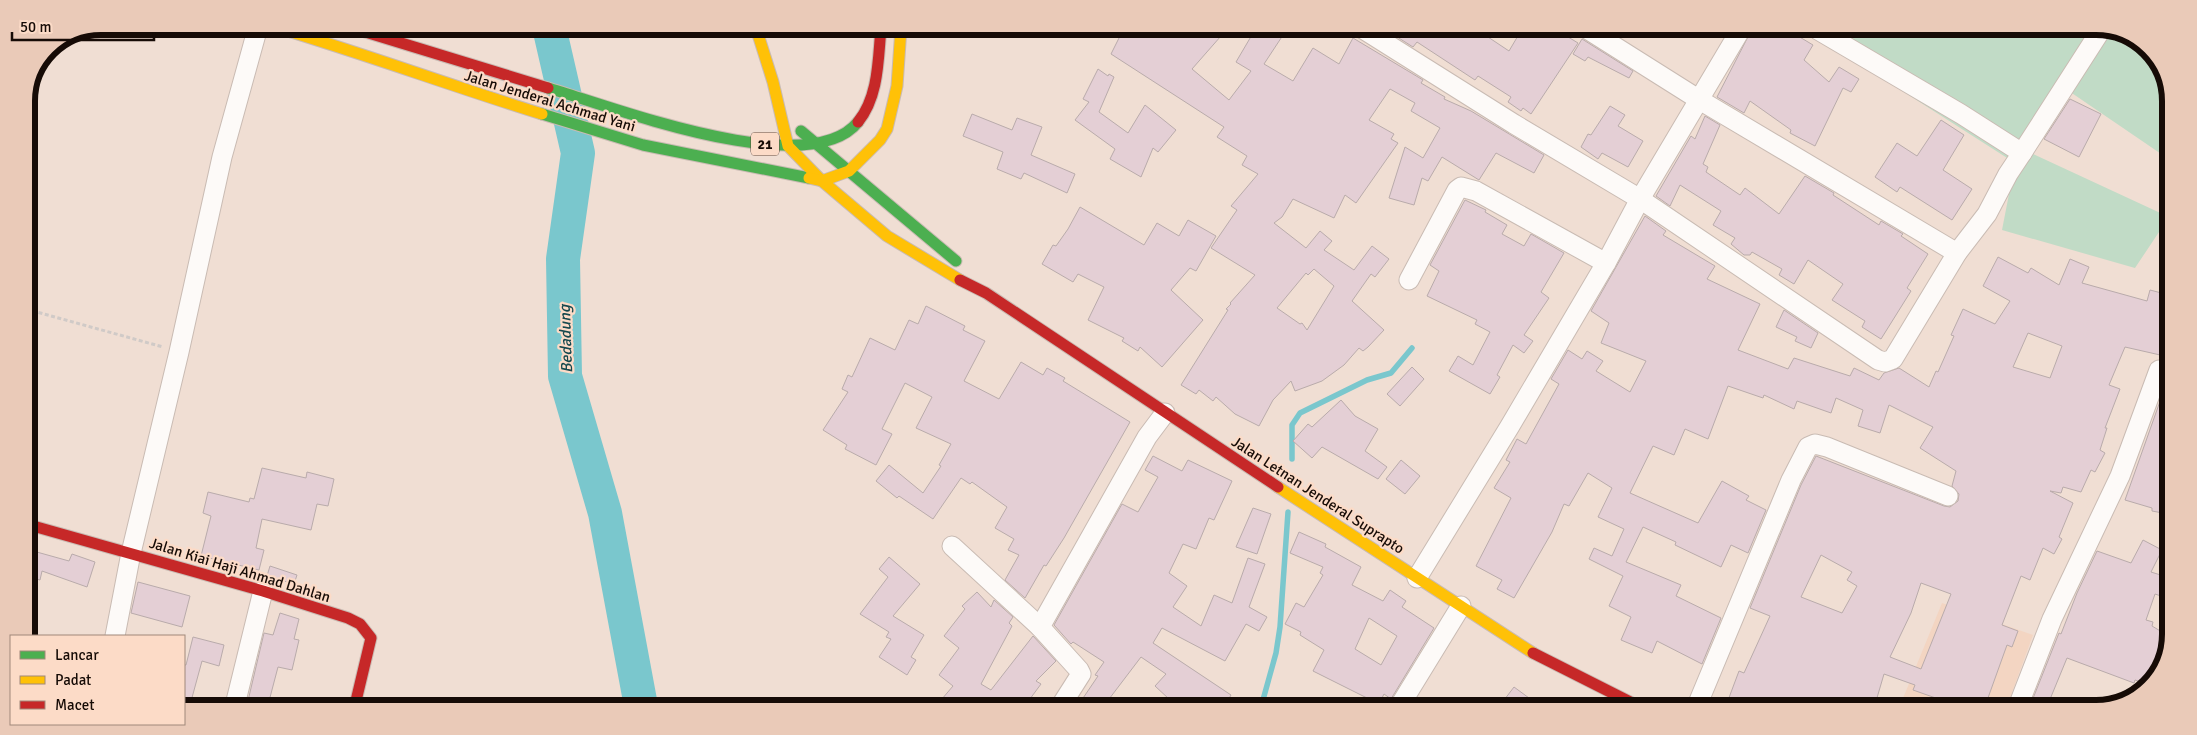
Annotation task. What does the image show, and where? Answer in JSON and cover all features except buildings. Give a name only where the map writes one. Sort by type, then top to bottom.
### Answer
[{"type":"main road","name":"Jalan Jenderal Achmad Yani","points":[[302,35],[442,83],[643,145],[822,181]]},
{"type":"main road","name":"Jalan Jenderal Achmad Yani","points":[[374,35],[652,120],[740,140],[788,146],[816,144],[835,139],[853,128],[869,109],[875,81],[880,35]]},
{"type":"main road","points":[[758,35],[781,113],[788,146]]},
{"type":"main road","points":[[822,181],[848,171],[880,140],[887,129],[897,86],[901,35]]},
{"type":"main road","name":"Jalan Letnan Jenderal Suprapto","points":[[781,113],[897,214],[965,269],[986,293]]},
{"type":"main road","name":"Jalan Letnan Jenderal Suprapto","points":[[788,146],[822,181],[887,236],[964,284],[986,293],[1165,413],[1536,655],[1626,700]]},
{"type":"main road","name":"Jalan Kiai Haji Ahmad Dahlan","points":[[35,526],[131,552],[263,591],[348,618],[360,624],[371,638],[356,700]]},
{"type":"street","points":[[115,635],[131,552],[179,352],[222,157],[256,35]]},
{"type":"street","points":[[1376,35],[1514,124],[1640,199],[1878,360],[1885,362],[1893,359],[1957,253],[1987,214],[2008,174],[2098,35]]},
{"type":"street","points":[[1597,35],[1698,99],[1957,253]]},
{"type":"street","points":[[1417,578],[1510,426],[1606,263],[1640,199],[1698,99],[1737,35]]},
{"type":"street","points":[[1827,35],[1961,114],[2022,153]]},
{"type":"street","points":[[1409,280],[1457,190],[1461,187],[1476,191],[1606,263]]},
{"type":"street","points":[[2020,700],[2052,618],[2120,476],[2159,370]]},
{"type":"street","points":[[1040,627],[1147,437],[1165,413]]},
{"type":"street","points":[[1699,700],[1791,480],[1808,447],[1815,444],[1827,447],[1948,496]]},
{"type":"street","points":[[952,546],[1040,627],[1079,670],[1081,674],[1064,700]]},
{"type":"street","points":[[236,700],[263,591]]},
{"type":"street","points":[[1403,700],[1461,606]]},
{"type":"path","points":[[35,312],[179,352]]},
{"type":"shaded area","points":[[1942,603],[2033,635],[2009,700],[1902,700]]},
{"type":"green space","points":[[1815,35],[2096,35],[2113,37],[2121,40],[2148,61],[2155,72],[2161,89],[2162,155],[2060,85],[2029,152],[2162,214],[2162,228],[2135,268],[2002,230],[2015,163]]},
{"type":"waterway","name":"Bedadung","points":[[551,35],[578,153],[563,259],[565,376],[605,513],[640,700]]},
{"type":"waterway","points":[[1292,459],[1292,425],[1300,413],[1367,380],[1391,373],[1412,348]]},
{"type":"waterway","points":[[1263,700],[1276,653],[1280,627],[1288,512]]},
{"type":"traffic: fast","points":[[548,88],[662,123],[709,135],[756,143],[798,145],[833,139],[858,122]]},
{"type":"traffic: fast","points":[[542,114],[643,145],[809,178]]},
{"type":"traffic: fast","points":[[801,131],[956,261]]},
{"type":"traffic: slow","points":[[301,35],[542,114]]},
{"type":"traffic: slow","points":[[758,35],[773,82],[788,146],[822,181],[887,236],[960,280]]},
{"type":"traffic: slow","points":[[809,178],[822,181],[849,171],[880,140],[887,129],[897,86],[901,35]]},
{"type":"traffic: slow","points":[[1278,487],[1533,653]]},
{"type":"traffic: jam","points":[[375,35],[548,88]]},
{"type":"traffic: jam","points":[[858,122],[865,112],[874,89],[880,35]]},
{"type":"traffic: jam","points":[[960,280],[986,293],[1278,487]]},
{"type":"traffic: jam","points":[[35,527],[263,591],[348,618],[360,624],[371,638],[356,700]]},
{"type":"traffic: jam","points":[[1533,653],[1626,700]]}]
